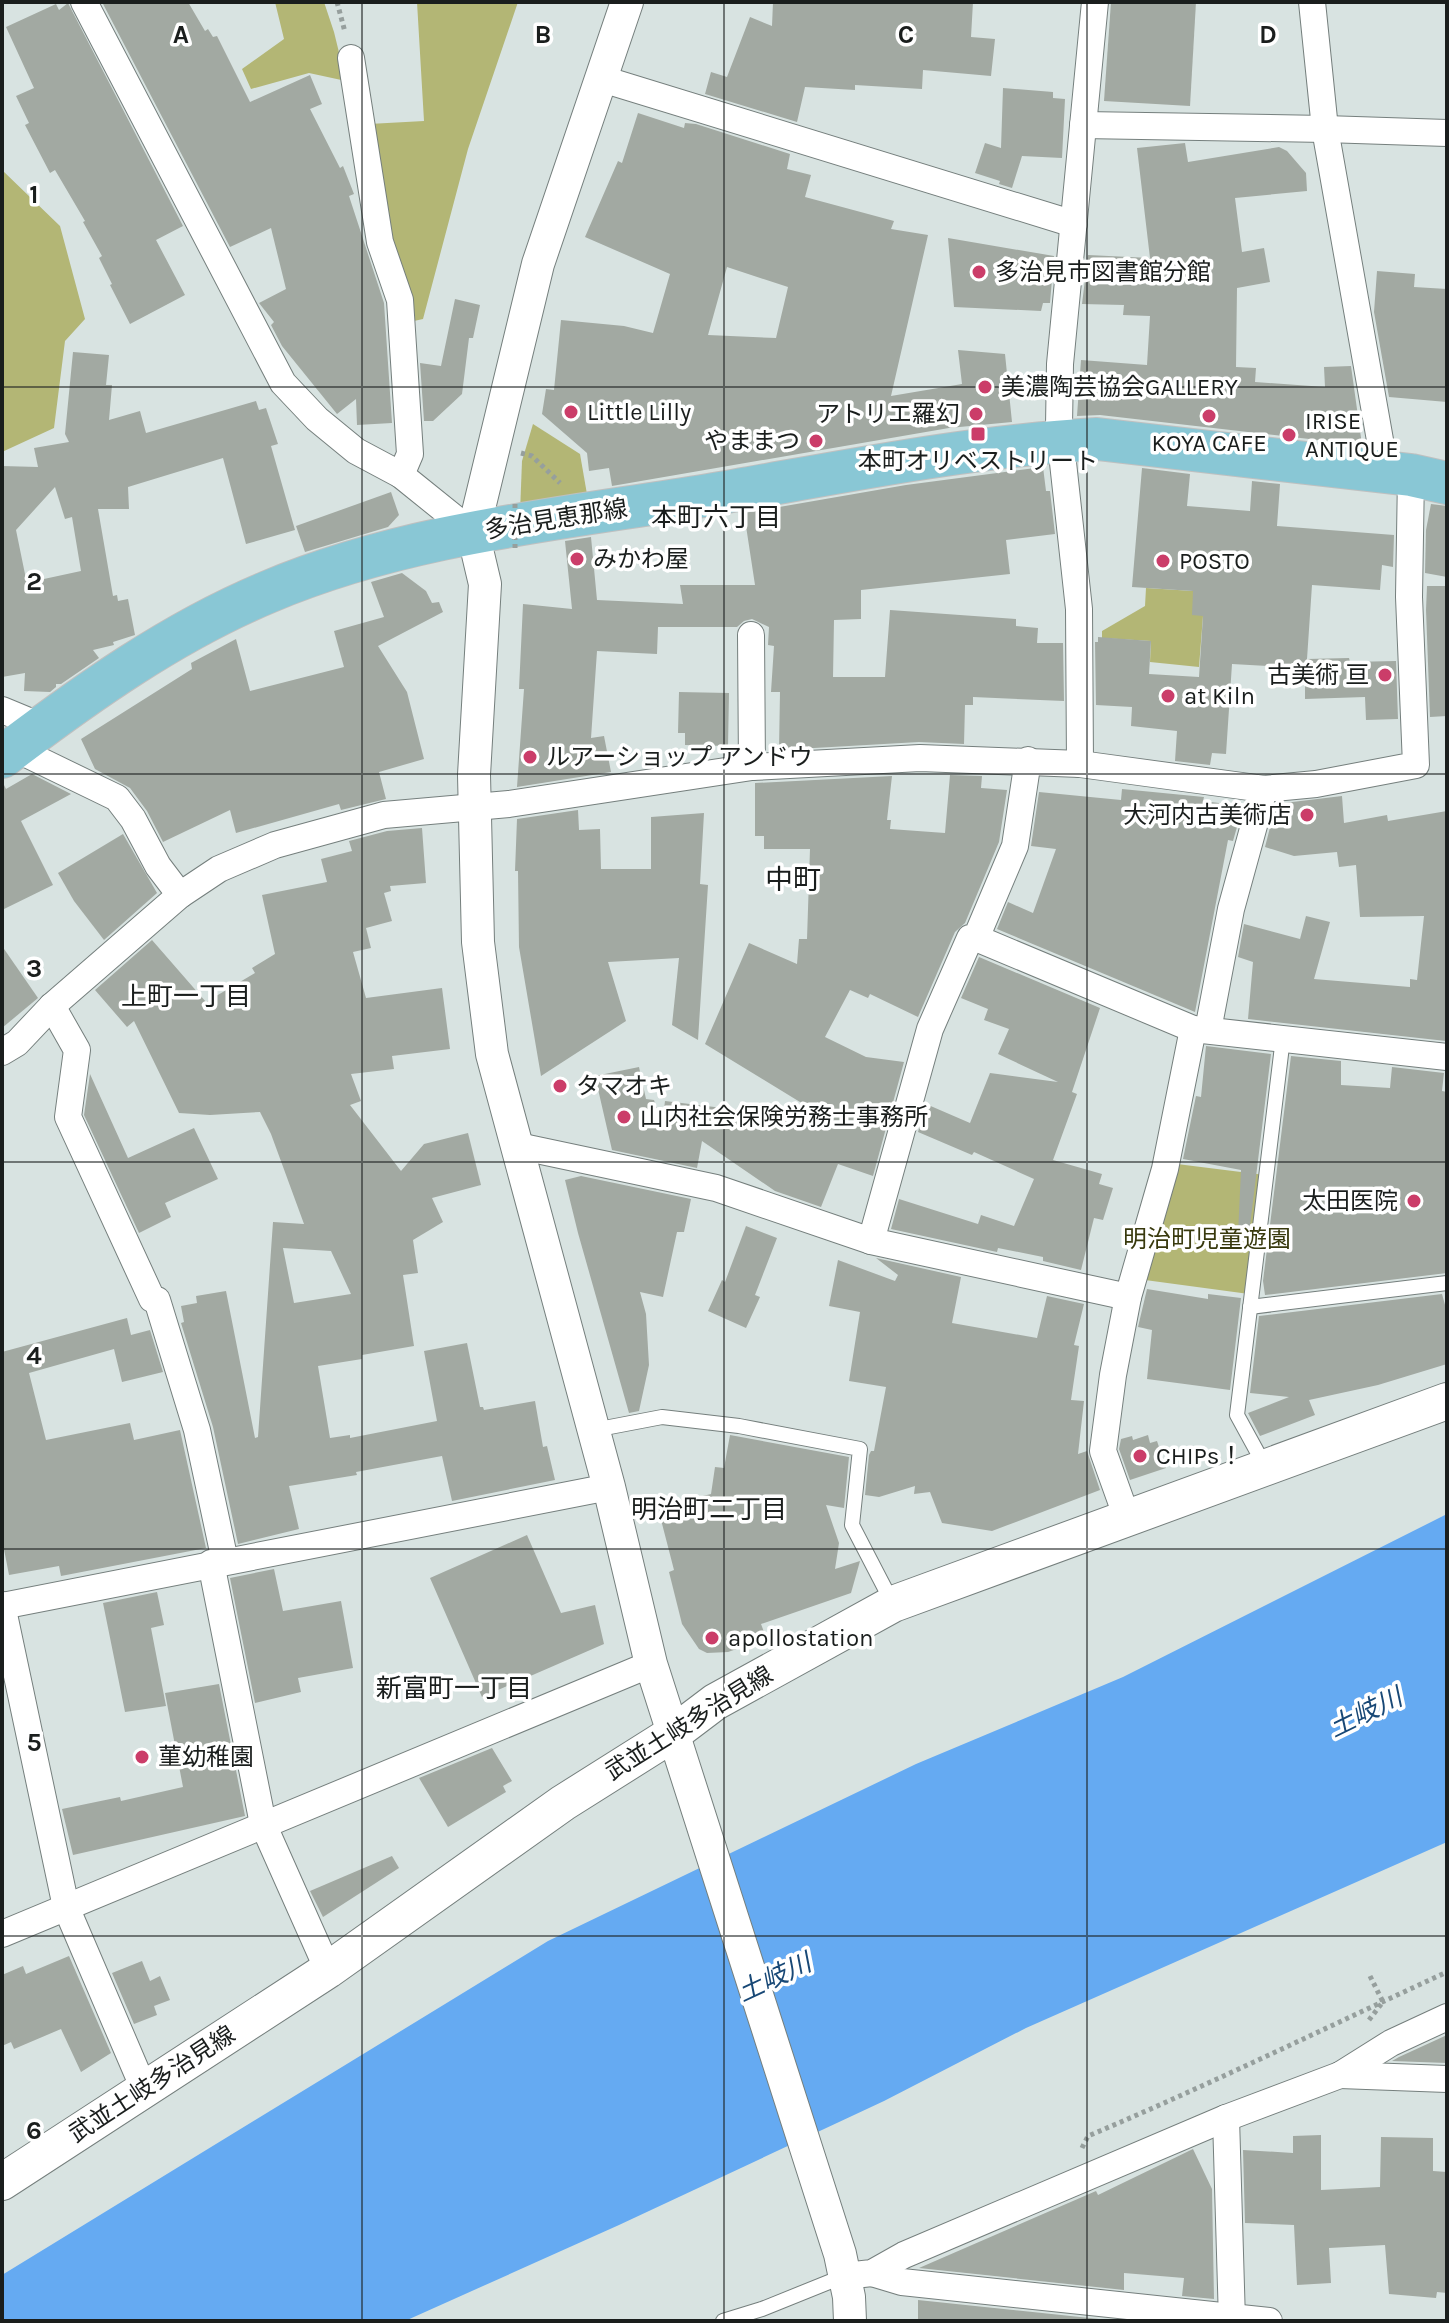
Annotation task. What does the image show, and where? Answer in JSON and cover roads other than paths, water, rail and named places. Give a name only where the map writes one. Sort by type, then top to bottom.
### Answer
[{"type":"main road","name":"多治見恵那線","points":[[15,735],[189,631],[268,592],[365,558],[473,533],[884,464],[1059,441],[1097,439],[1415,477]]},
{"type":"main road","name":"武並土岐多治見線","points":[[2,2182],[328,1970],[563,1803],[677,1746],[715,1702],[893,1604],[1447,1401]]},
{"type":"street","points":[[84,2],[283,383],[317,419],[356,451],[401,475],[473,533]]},
{"type":"street","points":[[627,2],[538,264],[473,533],[485,584],[474,775],[478,942],[492,1054],[609,1487],[651,1664],[852,2268],[850,2321]]},
{"type":"street","points":[[1080,764],[1079,609],[1059,441],[1060,364],[1095,2]]},
{"type":"street","points":[[2,1052],[17,1043],[52,1006],[180,895],[219,869],[275,845],[384,815],[476,809],[752,767],[920,758],[1080,764],[1264,789],[1316,784],[1416,765],[1409,597],[1415,477],[1325,129],[1312,2]]},
{"type":"street","points":[[351,58],[380,242],[400,300],[410,454],[401,475]]},
{"type":"street","points":[[599,78],[1074,224]]},
{"type":"street","points":[[1083,125],[1447,133]]},
{"type":"street","points":[[751,635],[752,767]]},
{"type":"street","points":[[15,735],[117,798],[133,819],[158,866],[180,895]]},
{"type":"street","points":[[976,938],[1015,846],[1028,760]]},
{"type":"street","points":[[1127,1518],[1103,1451],[1113,1375],[1128,1297],[1165,1169],[1264,789]]},
{"type":"street","points":[[871,1241],[930,1029],[970,938],[1200,1030],[1447,1057]]},
{"type":"street","points":[[52,1006],[77,1050],[68,1117],[152,1299],[157,1300],[197,1430],[263,1824],[328,1970]]},
{"type":"street","points":[[518,1146],[716,1188],[871,1241],[1128,1297]]},
{"type":"street","points":[[144,2089],[66,1907],[2,1605],[609,1487]]},
{"type":"street","points":[[2,1934],[651,1664]]},
{"type":"street","points":[[852,2268],[904,2255],[1226,2118],[1340,2075],[1391,2043],[1447,2017]]},
{"type":"street","points":[[1340,2075],[1447,2079]]},
{"type":"street","points":[[1226,2118],[1232,2319]]},
{"type":"street","points":[[852,2268],[902,2282],[1269,2321]]},
{"type":"lane","points":[[1266,1468],[1237,1415],[1283,1038]]},
{"type":"lane","points":[[1250,1307],[1447,1283]]},
{"type":"lane","points":[[594,1430],[662,1417],[739,1426],[860,1449],[852,1525],[893,1604]]},
{"type":"lane","points":[[723,2321],[762,2309],[852,2268]]},
{"type":"water","name":"土岐川","points":[[1447,1514],[1447,1842],[1026,2028],[884,2101],[405,2321],[2,2321],[2,2275],[548,1941],[916,1764],[1123,1677]]},
{"type":"place","name":"多治見市図書館分館","points":[[979,272]]},
{"type":"place","name":"美濃陶芸協会GALLERY","points":[[985,387]]},
{"type":"place","name":"Little Lilly","points":[[571,412]]},
{"type":"place","name":"アトリエ羅幻","points":[[976,414]]},
{"type":"place","name":"KOYA CAFE","points":[[1209,416]]},
{"type":"place","name":"本町オリベストリート","points":[[978,434]]},
{"type":"place","name":"IRISE ANTIQUE","points":[[1289,435]]},
{"type":"place","name":"やままつ","points":[[816,441]]},
{"type":"place","name":"みかわ屋","points":[[577,559]]},
{"type":"place","name":"POSTO","points":[[1163,561]]},
{"type":"place","name":"古美術 亘","points":[[1385,675]]},
{"type":"place","name":"at Kiln","points":[[1168,696]]},
{"type":"place","name":"ルアーショップ アンドウ","points":[[530,757]]},
{"type":"place","name":"大河内古美術店","points":[[1307,815]]},
{"type":"place","name":"タマオキ","points":[[560,1086]]},
{"type":"place","name":"山内社会保険労務士事務所","points":[[624,1117]]},
{"type":"place","name":"太田医院","points":[[1414,1201]]},
{"type":"place","name":"CHIPs！","points":[[1140,1456]]},
{"type":"place","name":"apollostation","points":[[712,1638]]},
{"type":"place","name":"菫幼稚園","points":[[142,1757]]},
{"type":"district","name":"本町六丁目","points":[[716,517]]},
{"type":"district","name":"中町","points":[[793,879]]},
{"type":"district","name":"上町一丁目","points":[[186,996]]},
{"type":"district","name":"明治町二丁目","points":[[709,1509]]},
{"type":"district","name":"新富町一丁目","points":[[454,1688]]},
{"type":"park label","name":"明治町児童遊園","points":[[1207,1239]]}]
